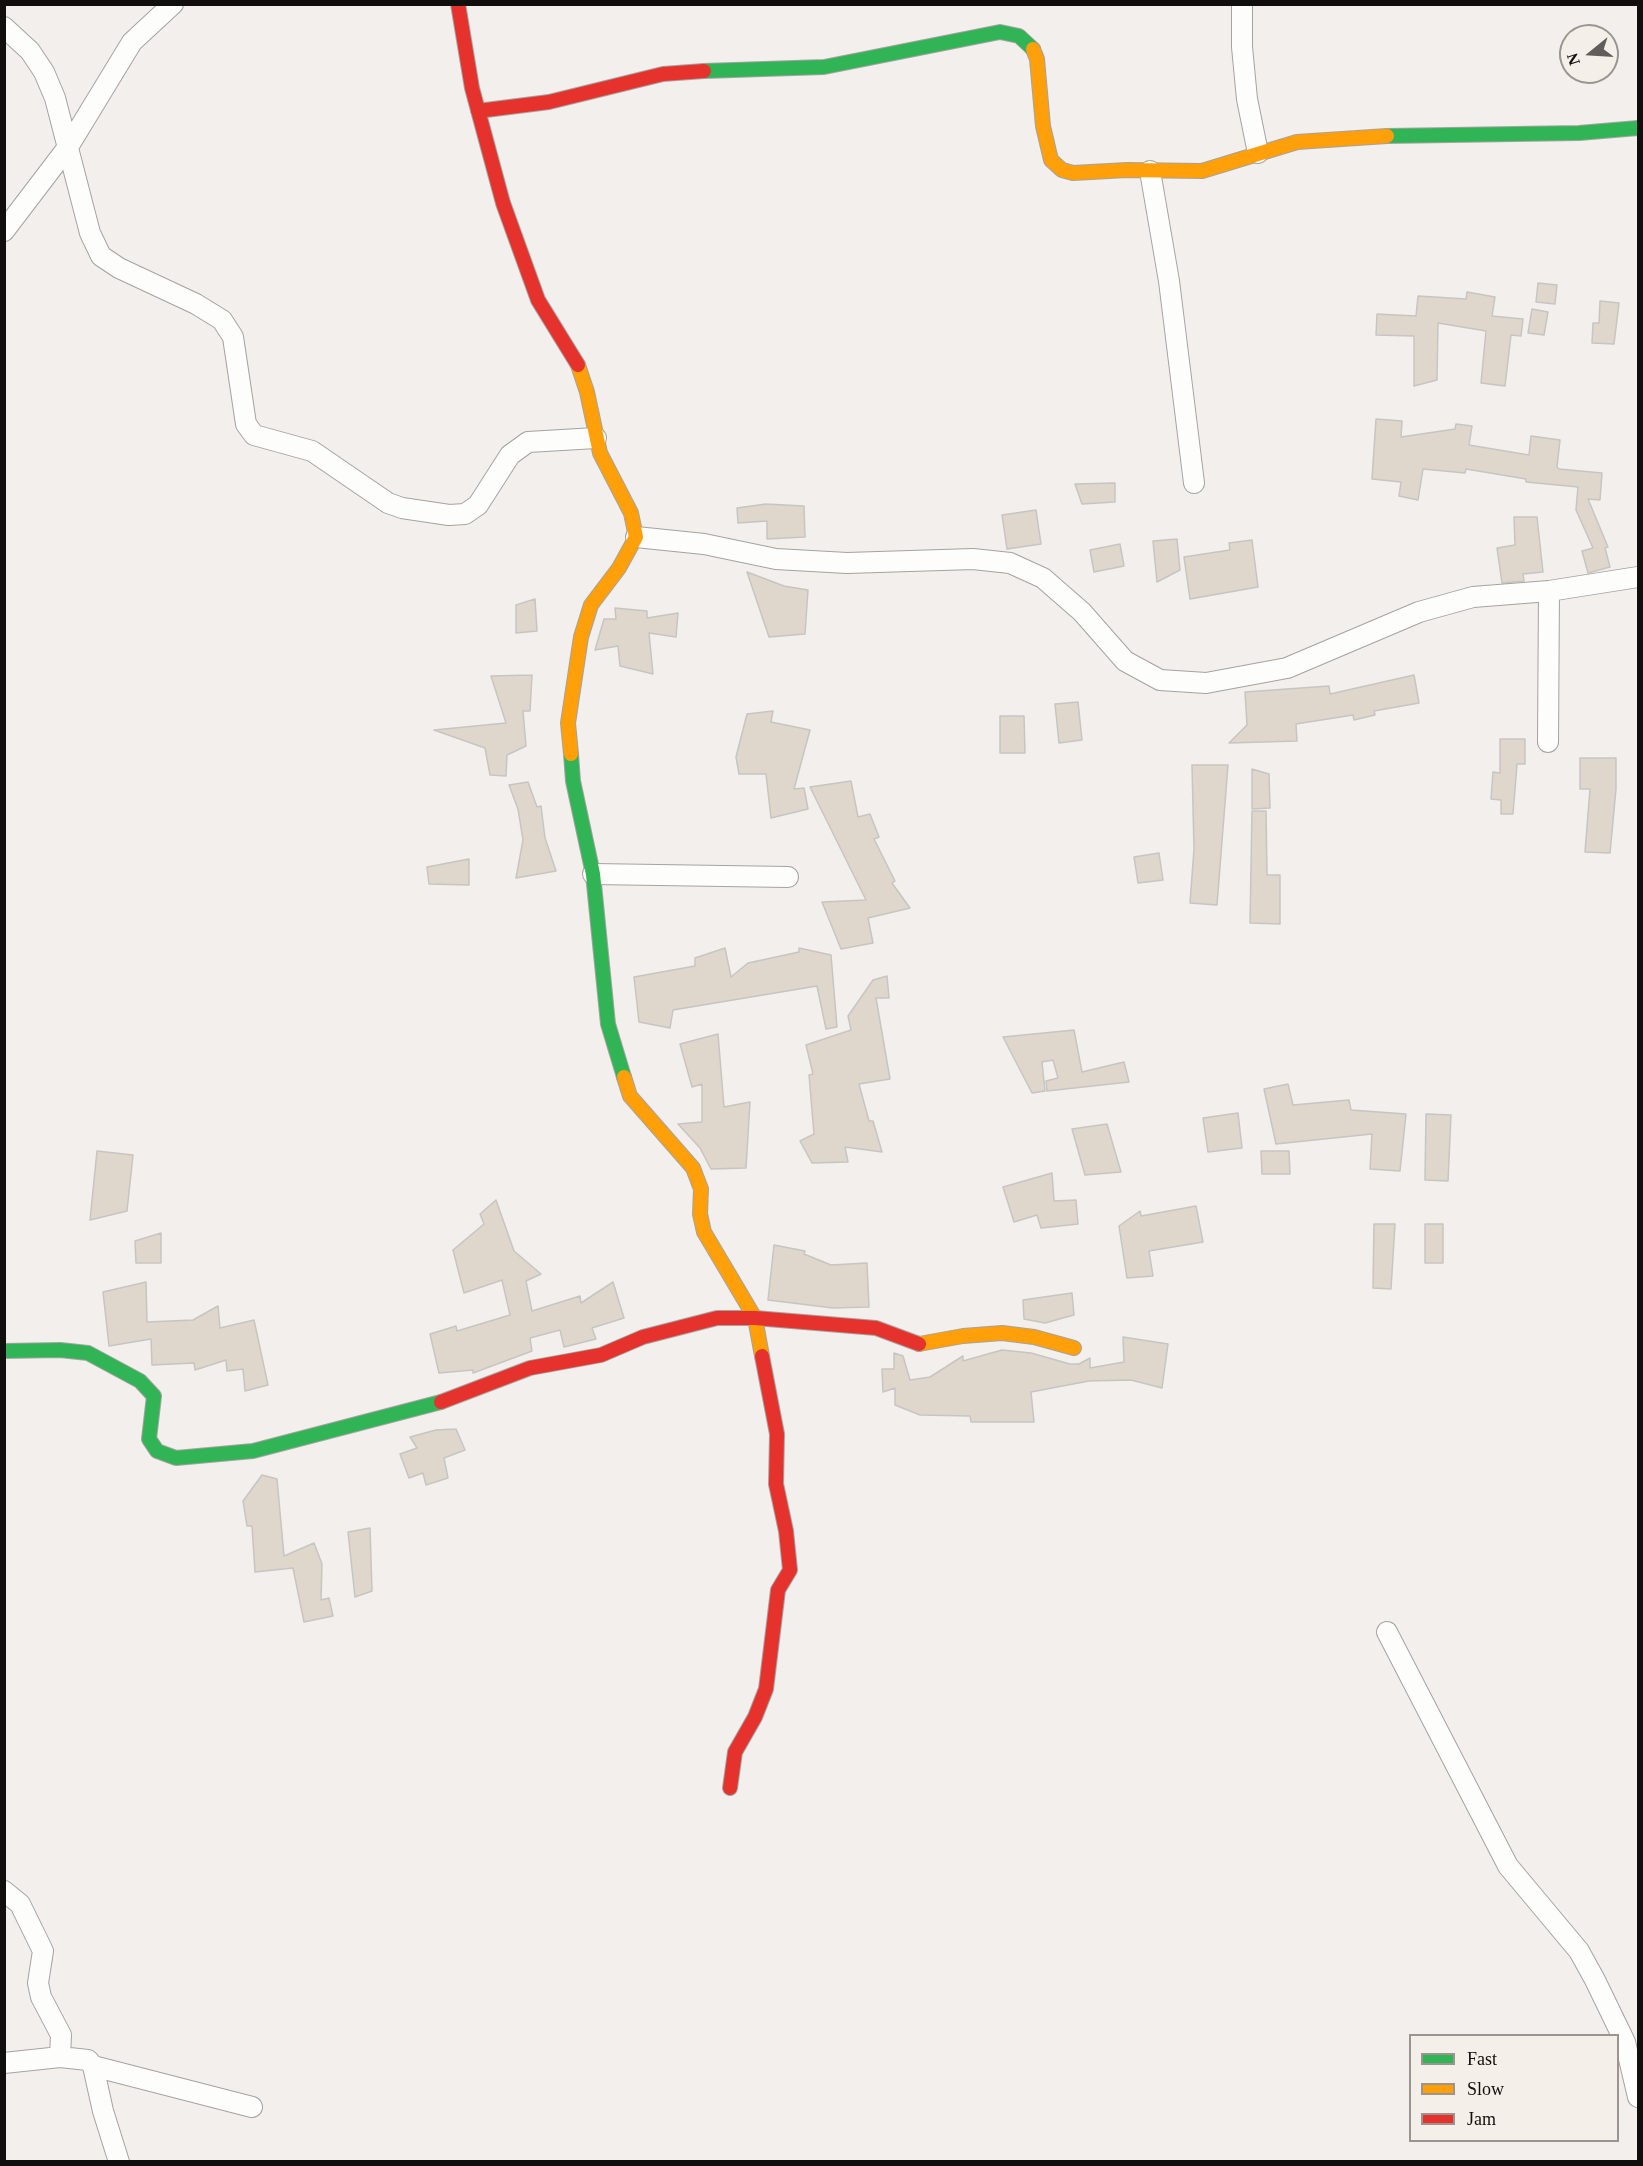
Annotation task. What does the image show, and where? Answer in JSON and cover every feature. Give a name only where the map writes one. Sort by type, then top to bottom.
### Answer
[{"type":"street","points":[[4,231],[68,147],[132,42],[173,4]]},
{"type":"street","points":[[458,4],[478,111],[503,203],[534,289],[578,365],[587,392],[596,438],[608,472],[631,513],[636,537],[619,568],[591,606],[581,637],[570,690],[568,723],[573,781],[592,874],[608,1024],[630,1096],[693,1168],[701,1189],[700,1214],[704,1232],[755,1318],[777,1434],[776,1484],[786,1531],[790,1570],[778,1590],[764,1697],[735,1752],[730,1788]]},
{"type":"street","points":[[1242,4],[1247,99],[1258,153]]},
{"type":"street","points":[[4,27],[30,51],[44,72],[56,98],[90,233],[101,256],[119,268],[196,304],[222,320],[233,337],[246,424],[254,435],[312,452],[388,503],[402,508],[449,515],[465,514],[478,505],[510,454],[528,442],[596,438]]},
{"type":"street","points":[[478,111],[549,102],[663,74],[696,70],[795,70],[824,67],[1000,32],[1019,36],[1031,45],[1037,59],[1043,126],[1051,160],[1062,170],[1073,173],[1202,171],[1297,142],[1415,134],[1580,132],[1638,128]]},
{"type":"street","points":[[1150,171],[1169,281],[1194,483]]},
{"type":"street","points":[[636,537],[704,544],[776,559],[847,563],[973,559],[1010,563],[1043,578],[1082,612],[1125,661],[1160,680],[1206,683],[1241,679],[1287,668],[1419,612],[1473,597],[1549,591],[1638,577]]},
{"type":"street","points":[[1548,742],[1549,591]]},
{"type":"street","points":[[592,874],[788,877]]},
{"type":"street","points":[[4,1351],[60,1350],[88,1353],[140,1381],[148,1387],[153,1396],[149,1439],[157,1451],[176,1458],[264,1448],[394,1416],[463,1395],[530,1368],[601,1355],[643,1337],[717,1318],[755,1318],[876,1328],[918,1344],[936,1343],[963,1336],[1002,1333],[1034,1337],[1074,1348]]},
{"type":"street","points":[[1387,1632],[1508,1866],[1579,1951],[1595,1980],[1624,2042],[1638,2097]]},
{"type":"street","points":[[4,1891],[20,1905],[43,1951],[38,1983],[41,1996],[61,2035],[60,2057]]},
{"type":"street","points":[[4,2063],[60,2057],[82,2058],[93,2066],[252,2107]]},
{"type":"street","points":[[93,2066],[119,2162]]},
{"type":"building","points":[[1538,283],[1557,285],[1555,304],[1536,302]]},
{"type":"building","points":[[1467,292],[1495,297],[1492,316],[1523,319],[1521,336],[1511,335],[1505,386],[1481,383],[1486,331],[1438,323],[1437,380],[1414,386],[1414,336],[1376,335],[1377,314],[1416,316],[1418,296],[1466,299]]},
{"type":"building","points":[[1600,301],[1619,303],[1614,344],[1592,343],[1593,323],[1599,323]]},
{"type":"building","points":[[1532,309],[1548,312],[1544,335],[1528,333]]},
{"type":"building","points":[[1376,419],[1402,421],[1401,437],[1455,429],[1456,424],[1472,426],[1469,445],[1529,455],[1531,436],[1560,440],[1557,467],[1559,469],[1602,473],[1600,500],[1588,499],[1608,547],[1605,548],[1610,567],[1588,573],[1582,551],[1593,548],[1576,510],[1578,487],[1526,482],[1526,479],[1466,469],[1465,473],[1423,469],[1418,500],[1399,496],[1401,482],[1372,479]]},
{"type":"building","points":[[1115,483],[1115,502],[1082,504],[1075,484]]},
{"type":"building","points":[[766,504],[804,506],[805,537],[767,539],[767,521],[738,523],[737,508]]},
{"type":"building","points":[[1036,510],[1041,544],[1007,549],[1002,515]]},
{"type":"building","points":[[1514,517],[1537,517],[1543,572],[1523,574],[1524,581],[1502,583],[1497,548],[1515,545]]},
{"type":"building","points":[[1177,539],[1180,570],[1157,582],[1153,541]]},
{"type":"building","points":[[1252,540],[1258,587],[1190,599],[1184,557],[1230,550],[1229,543]]},
{"type":"building","points":[[1120,544],[1124,566],[1094,572],[1090,550]]},
{"type":"building","points":[[747,572],[784,586],[808,590],[805,634],[769,637]]},
{"type":"building","points":[[535,599],[537,631],[516,633],[516,605]]},
{"type":"building","points":[[615,608],[647,611],[647,618],[678,613],[676,637],[649,633],[653,674],[620,666],[618,646],[595,650],[604,619],[616,619]]},
{"type":"building","points":[[532,675],[530,711],[523,711],[526,746],[507,755],[506,776],[490,775],[485,748],[434,730],[506,723],[491,676]]},
{"type":"building","points":[[1414,675],[1419,703],[1374,711],[1375,715],[1354,720],[1353,715],[1296,724],[1297,741],[1229,743],[1247,725],[1245,692],[1329,686],[1330,694]]},
{"type":"building","points":[[1078,702],[1082,740],[1059,743],[1055,704]]},
{"type":"building","points":[[773,711],[771,722],[810,730],[794,789],[804,788],[808,809],[771,818],[766,774],[739,774],[736,757],[747,714]]},
{"type":"building","points":[[1000,716],[1024,716],[1025,753],[1000,753]]},
{"type":"building","points":[[1500,739],[1525,739],[1525,764],[1517,764],[1513,814],[1501,814],[1501,800],[1491,799],[1493,772],[1500,773]]},
{"type":"building","points":[[1580,758],[1616,758],[1616,789],[1610,853],[1585,852],[1590,789],[1580,789]]},
{"type":"building","points":[[1192,765],[1228,765],[1217,905],[1190,903],[1194,849]]},
{"type":"building","points":[[1252,769],[1269,774],[1270,808],[1252,809]]},
{"type":"building","points":[[851,781],[858,817],[870,814],[879,837],[874,839],[895,881],[892,883],[910,908],[868,918],[873,943],[841,949],[822,902],[866,900],[810,787]]},
{"type":"building","points":[[528,782],[537,807],[541,806],[545,838],[556,871],[516,878],[523,840],[518,809],[509,785]]},
{"type":"building","points":[[1252,811],[1266,811],[1267,875],[1280,875],[1280,924],[1250,923]]},
{"type":"building","points":[[1159,853],[1163,880],[1138,883],[1134,857]]},
{"type":"building","points":[[469,859],[469,885],[429,884],[427,867]]},
{"type":"building","points":[[725,948],[731,977],[748,963],[799,952],[799,948],[831,955],[837,1027],[826,1029],[817,986],[673,1010],[670,1028],[639,1022],[634,977],[695,966],[695,958]]},
{"type":"building","points":[[887,976],[889,998],[876,998],[890,1079],[859,1084],[869,1121],[873,1121],[882,1152],[845,1147],[848,1162],[812,1163],[800,1141],[814,1134],[809,1075],[813,1074],[806,1045],[851,1030],[848,1016],[873,980]]},
{"type":"building","points":[[1074,1030],[1082,1072],[1124,1062],[1129,1082],[1047,1091],[1046,1081],[1058,1078],[1053,1060],[1042,1062],[1045,1091],[1032,1093],[1003,1037]]},
{"type":"building","points":[[718,1034],[724,1107],[750,1102],[746,1168],[711,1169],[700,1148],[678,1124],[702,1122],[702,1084],[692,1087],[680,1044]]},
{"type":"building","points":[[1288,1084],[1293,1105],[1349,1100],[1351,1110],[1406,1114],[1400,1171],[1370,1169],[1372,1134],[1276,1144],[1264,1089]]},
{"type":"building","points":[[1238,1113],[1242,1148],[1208,1152],[1203,1118]]},
{"type":"building","points":[[1426,1114],[1451,1115],[1448,1181],[1425,1180]]},
{"type":"building","points":[[1107,1124],[1121,1172],[1085,1175],[1072,1129]]},
{"type":"building","points":[[97,1151],[133,1155],[127,1211],[90,1220]]},
{"type":"building","points":[[1261,1151],[1289,1151],[1290,1174],[1262,1174]]},
{"type":"building","points":[[1052,1173],[1054,1201],[1076,1200],[1078,1224],[1041,1228],[1037,1215],[1014,1222],[1003,1187]]},
{"type":"building","points":[[496,1200],[514,1251],[541,1274],[526,1281],[532,1311],[580,1296],[581,1303],[613,1282],[624,1318],[592,1328],[596,1339],[564,1347],[560,1330],[530,1338],[532,1351],[473,1373],[473,1370],[439,1373],[430,1334],[456,1326],[457,1331],[510,1315],[502,1280],[464,1293],[453,1250],[484,1224],[480,1214]]},
{"type":"building","points":[[1196,1206],[1203,1242],[1149,1251],[1153,1276],[1127,1278],[1119,1226],[1140,1211],[1141,1216]]},
{"type":"building","points":[[1374,1224],[1395,1224],[1391,1289],[1373,1288]]},
{"type":"building","points":[[1425,1224],[1443,1224],[1443,1263],[1425,1263]]},
{"type":"building","points":[[161,1233],[161,1263],[136,1263],[135,1241]]},
{"type":"building","points":[[774,1245],[805,1251],[804,1254],[831,1265],[867,1263],[869,1307],[833,1308],[768,1300]]},
{"type":"building","points":[[146,1282],[147,1322],[193,1320],[218,1306],[220,1328],[254,1320],[268,1385],[245,1391],[243,1369],[227,1371],[226,1360],[195,1370],[194,1363],[152,1365],[151,1339],[109,1346],[103,1292]]},
{"type":"building","points":[[1072,1293],[1074,1315],[1045,1323],[1024,1319],[1023,1300]]},
{"type":"building","points":[[1123,1337],[1168,1344],[1162,1388],[1131,1380],[1089,1381],[1031,1392],[1034,1422],[971,1422],[970,1416],[920,1415],[895,1405],[895,1388],[883,1392],[882,1369],[894,1369],[894,1353],[903,1356],[910,1380],[930,1377],[963,1356],[963,1361],[1002,1350],[1031,1353],[1070,1364],[1079,1364],[1090,1358],[1090,1368],[1124,1362]]},
{"type":"building","points":[[456,1429],[465,1450],[444,1458],[448,1478],[426,1485],[423,1473],[409,1478],[400,1454],[417,1448],[410,1437],[436,1430]]},
{"type":"building","points":[[262,1475],[277,1479],[284,1556],[314,1543],[322,1564],[321,1600],[329,1598],[333,1616],[304,1622],[293,1568],[255,1572],[252,1526],[247,1526],[243,1501]]},
{"type":"building","points":[[370,1528],[372,1591],[355,1597],[348,1532]]},
{"type":"traffic: fast","points":[[704,71],[824,67],[1000,32],[1019,36],[1033,49]]},
{"type":"traffic: fast","points":[[1387,136],[1579,133],[1638,128]]},
{"type":"traffic: fast","points":[[571,754],[573,781],[593,874],[608,1024],[624,1077]]},
{"type":"traffic: fast","points":[[4,1351],[60,1350],[88,1353],[140,1381],[154,1396],[149,1439],[157,1451],[176,1458],[253,1451],[441,1402]]},
{"type":"traffic: slow","points":[[1033,49],[1037,59],[1043,126],[1051,160],[1062,170],[1073,173],[1127,170],[1202,171],[1297,142],[1387,136]]},
{"type":"traffic: slow","points":[[571,754],[568,723],[581,637],[591,605],[619,568],[636,537],[631,513],[600,453],[587,392],[578,365]]},
{"type":"traffic: slow","points":[[624,1077],[630,1096],[693,1168],[701,1189],[700,1214],[704,1232],[755,1318],[762,1356]]},
{"type":"traffic: slow","points":[[919,1344],[963,1336],[1002,1333],[1034,1337],[1074,1348]]},
{"type":"traffic: jam","points":[[458,4],[472,88],[503,203],[538,300],[578,365]]},
{"type":"traffic: jam","points":[[478,111],[549,102],[663,74],[704,71]]},
{"type":"traffic: jam","points":[[441,1402],[530,1368],[601,1355],[643,1337],[717,1318],[755,1318],[876,1328],[919,1344]]},
{"type":"traffic: jam","points":[[730,1788],[735,1752],[755,1717],[766,1689],[778,1590],[790,1570],[786,1531],[776,1484],[777,1434],[762,1356]]}]
